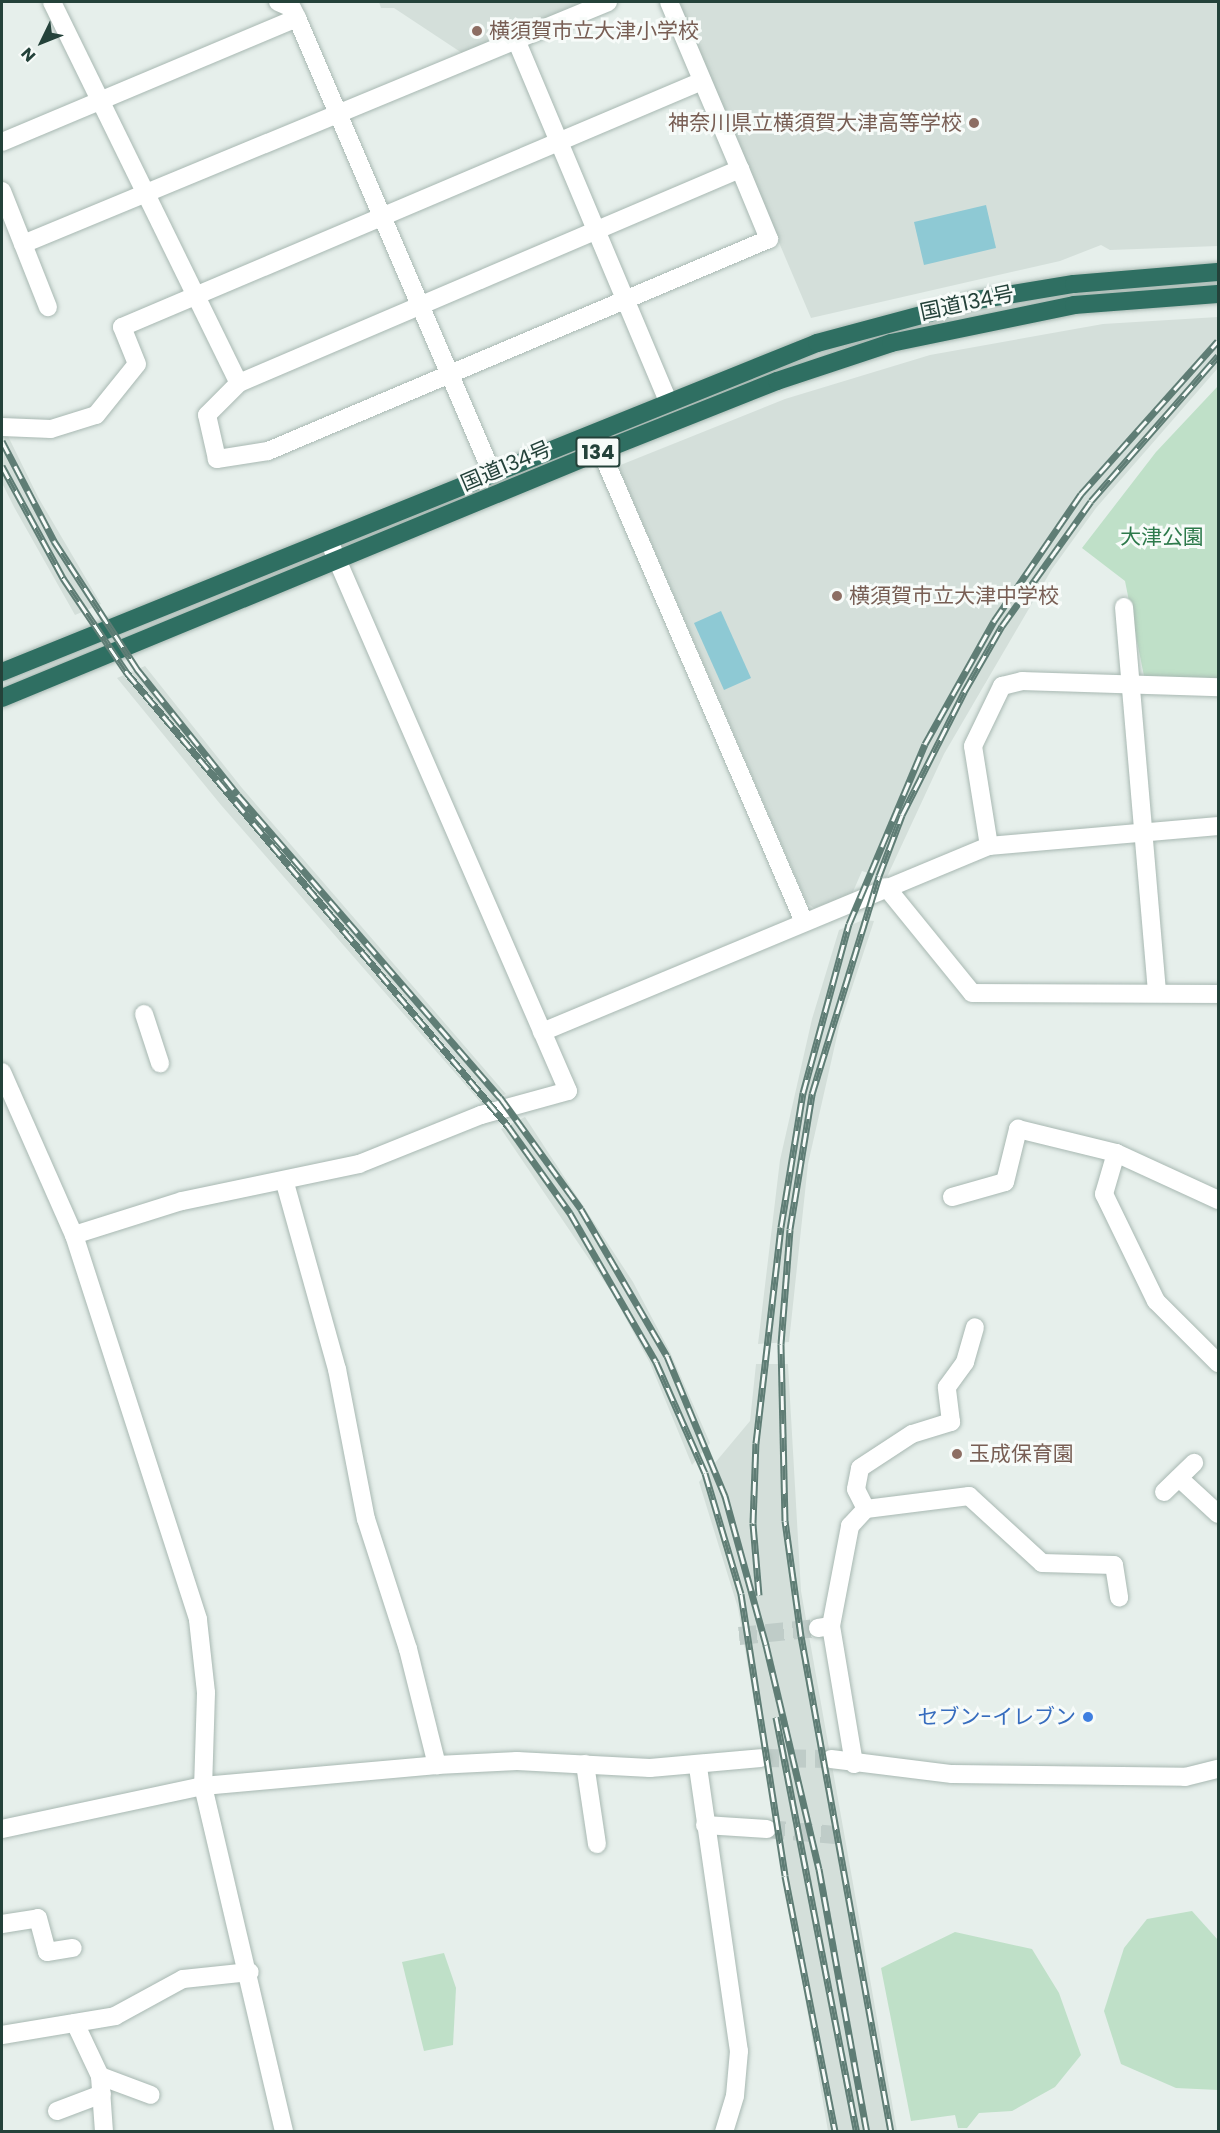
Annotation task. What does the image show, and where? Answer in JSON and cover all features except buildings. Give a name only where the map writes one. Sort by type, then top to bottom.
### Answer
[{"type":"highway","name":"国道134号","points":[[2,672],[329,541],[668,401],[817,344],[977,300],[1074,284],[1218,272]]},
{"type":"highway","name":"国道134号","points":[[2,698],[601,451],[777,381],[891,343],[1074,305],[1218,294]]},
{"type":"street","points":[[52,2],[150,193],[239,382]]},
{"type":"street","points":[[278,2],[297,18],[492,473]]},
{"type":"street","points":[[23,244],[517,42],[606,2]]},
{"type":"street","points":[[669,2],[770,239],[627,303],[268,451],[217,459],[207,415],[239,382],[740,169]]},
{"type":"street","points":[[2,142],[297,18]]},
{"type":"street","points":[[517,42],[668,401]]},
{"type":"street","points":[[2,427],[51,429],[96,415],[137,364],[122,327],[198,293],[560,145],[702,81]]},
{"type":"street","points":[[2,191],[48,307]]},
{"type":"street","points":[[601,451],[804,922]]},
{"type":"street","points":[[74,1235],[182,1201],[285,1183],[359,1164],[481,1115],[568,1091],[329,541]]},
{"type":"street","points":[[1124,607],[1145,831],[1157,993]]},
{"type":"street","points":[[989,846],[973,746],[1002,686],[1022,681],[1218,687]]},
{"type":"street","points":[[542,1032],[989,846],[1218,826]]},
{"type":"street","points":[[886,887],[972,993],[1218,994]]},
{"type":"street","points":[[144,1014],[160,1063]]},
{"type":"street","points":[[2,1072],[74,1235],[198,1620],[206,1693],[203,1786],[250,1972],[284,2132]]},
{"type":"street","points":[[952,1197],[1005,1182],[1017,1129],[1116,1153],[1218,1200]]},
{"type":"street","points":[[1116,1153],[1104,1194],[1156,1301],[1218,1363]]},
{"type":"street","points":[[285,1183],[337,1369],[366,1519],[408,1649],[437,1765]]},
{"type":"street","points":[[866,1509],[856,1489],[860,1468],[912,1434],[951,1422],[947,1388],[965,1362],[975,1327]]},
{"type":"street","points":[[1164,1492],[1194,1463]]},
{"type":"street","points":[[1179,1478],[1218,1514]]},
{"type":"street","points":[[854,1764],[824,1627],[850,1526],[866,1509],[969,1496],[1042,1563],[1114,1565],[1119,1598]]},
{"type":"street","points":[[2,1829],[203,1786],[437,1765],[585,1764],[698,1767],[761,1758]]},
{"type":"street","points":[[831,1759],[854,1764],[952,1774],[1185,1777],[1218,1770]]},
{"type":"street","points":[[585,1764],[597,1844]]},
{"type":"street","points":[[698,1767],[739,2051],[735,2096],[724,2132]]},
{"type":"street","points":[[705,1825],[767,1829]]},
{"type":"street","points":[[2,1924],[38,1918],[47,1952],[73,1948]]},
{"type":"street","points":[[2,2035],[115,2016],[183,1979],[250,1972]]},
{"type":"street","points":[[75,2023],[100,2076],[104,2132]]},
{"type":"street","points":[[100,2076],[151,2095]]},
{"type":"street","points":[[57,2111],[102,2094]]},
{"type":"shaded area","name":"横須賀市立大津小学校","points":[[379,2],[604,2],[462,53],[394,8],[381,8]]},
{"type":"shaded area","name":"神奈川県立横須賀大津高等学校","points":[[677,2],[1218,2],[1218,246],[1110,250],[1101,245],[1060,261],[811,318]]},
{"type":"shaded area","name":"横須賀市立大津中学校","points":[[1218,317],[1218,368],[1096,508],[1052,569],[944,754],[886,879],[862,871],[852,894],[814,908],[807,903],[618,466],[785,399],[930,355],[1103,324]]},
{"type":"shaded area","points":[[5,430],[38,497],[101,604],[75,615],[14,507],[2,483]]},
{"type":"shaded area","points":[[145,666],[242,788],[506,1094],[483,1105],[221,805],[117,678]]},
{"type":"shaded area","points":[[863,920],[874,921],[839,1027],[808,1164],[789,1342],[758,1344],[780,1160],[812,1019],[839,930]]},
{"type":"shaded area","points":[[525,1117],[633,1282],[670,1352],[710,1443],[692,1465],[650,1363],[612,1293],[501,1129]]},
{"type":"shaded area","points":[[756,1364],[788,1364],[801,1591],[897,2131],[828,2131],[738,1608],[699,1482],[750,1421]]},
{"type":"green space","name":"大津公園","points":[[1218,386],[1218,679],[1144,676],[1125,581],[1082,548],[1156,452]]},
{"type":"green space","points":[[1192,1911],[1218,1940],[1218,2090],[1176,2088],[1121,2064],[1104,2011],[1124,1948],[1147,1919]]},
{"type":"green space","points":[[955,1932],[1032,1949],[1059,1993],[1081,2055],[1055,2087],[1012,2111],[979,2113],[967,2128],[958,2128],[955,2115],[911,2121],[881,1968]]},
{"type":"green space","points":[[444,1953],[456,1988],[453,2045],[424,2051],[402,1962]]},
{"type":"water","points":[[986,205],[996,248],[924,265],[914,222]]},
{"type":"water","points":[[721,611],[751,678],[724,690],[694,623]]},
{"type":"tunnel","points":[[739,1636],[818,1628]]},
{"type":"tunnel","points":[[761,1758],[831,1759]]},
{"type":"tunnel","points":[[767,1829],[847,1836]]},
{"type":"railway","points":[[759,1595],[753,1523],[756,1443],[781,1227],[803,1093],[849,924],[925,744],[994,621],[1081,494],[1218,341]]},
{"type":"railway","points":[[891,2132],[801,1636],[785,1521],[781,1344],[790,1229],[812,1094],[879,876],[902,815],[964,692],[1002,626],[1091,501],[1218,356]]},
{"type":"railway","points":[[2,441],[54,541],[137,669],[238,795],[500,1097],[581,1209],[667,1356],[725,1496],[766,1645],[819,1869],[867,2132]]},
{"type":"railway","points":[[2,466],[63,578],[127,673],[508,1126],[570,1213],[656,1362],[705,1473],[741,1594],[785,1876],[835,2132]]},
{"type":"railway","points":[[776,1717],[857,2132]]},
{"type":"place","name":"横須賀市立大津小学校","points":[[477,31]]},
{"type":"place","name":"神奈川県立横須賀大津高等学校","points":[[974,123]]},
{"type":"place","name":"横須賀市立大津中学校","points":[[837,596]]},
{"type":"place","name":"玉成保育園","points":[[957,1454]]},
{"type":"place","name":"セブン-イレブン","points":[[1088,1717]]}]
